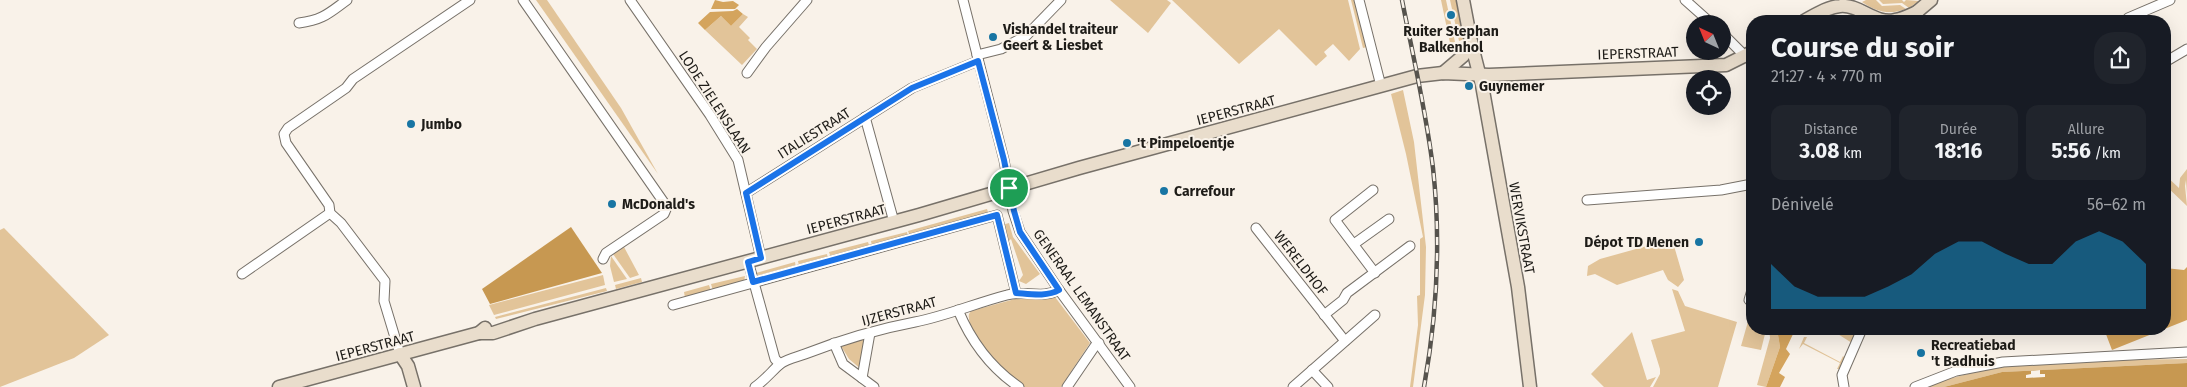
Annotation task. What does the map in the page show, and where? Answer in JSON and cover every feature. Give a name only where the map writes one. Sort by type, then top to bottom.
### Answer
[{"type":"street","points":[[299,23],[315,21],[325,17],[347,0]]},
{"type":"street","points":[[410,387],[400,364],[384,301],[385,281],[341,223],[330,213],[329,205],[286,144],[284,134],[288,128],[346,88],[353,79],[470,0]]},
{"type":"street","points":[[523,0],[668,207],[664,214],[606,254],[603,259]]},
{"type":"street","name":"LODE ZIELENSLAAN","points":[[630,0],[738,160],[761,258]]},
{"type":"street","points":[[747,72],[766,47],[808,0]]},
{"type":"street","name":"GENERAAL LEMANSTRAAT","points":[[962,0],[1004,160],[1020,232],[1059,290],[1130,387]]},
{"type":"street","name":"ITALIESTRAAT","points":[[746,193],[912,88],[1022,39],[1061,0]]},
{"type":"street","points":[[1359,0],[1382,86]]},
{"type":"street","name":"WERVIKSTRAAT","points":[[1463,0],[1480,75],[1518,287],[1530,387]]},
{"type":"street","points":[[1686,0],[1702,15]]},
{"type":"street","points":[[1913,15],[1931,0]]},
{"type":"street","points":[[2135,15],[2170,0]]},
{"type":"street","points":[[1812,15],[1826,4],[1849,3],[1869,15]]},
{"type":"street","points":[[1909,15],[1917,12]]},
{"type":"street","points":[[1731,40],[1746,53]]},
{"type":"street","points":[[1443,73],[1463,56],[1471,42]]},
{"type":"street","points":[[2171,58],[2187,49]]},
{"type":"street","name":"IEPERSTRAAT","points":[[279,387],[398,351],[479,333],[493,333],[535,319],[894,222],[1009,188],[1416,76],[1443,73],[1480,75],[1726,65],[1746,58]]},
{"type":"street","points":[[866,117],[894,222]]},
{"type":"street","points":[[1587,200],[1721,190],[1746,185]]},
{"type":"street","points":[[1373,190],[1335,220],[1375,273]]},
{"type":"street","points":[[242,274],[330,213]]},
{"type":"street","points":[[673,305],[997,215],[1016,293]]},
{"type":"street","points":[[1354,244],[1389,219]]},
{"type":"street","name":"WERELDHOF","points":[[1256,228],[1344,341]]},
{"type":"street","name":"WERELDHOF","points":[[1324,315],[1342,300],[1347,293],[1410,246]]},
{"type":"street","points":[[748,262],[774,359],[780,364]]},
{"type":"street","name":"IJZERSTRAAT","points":[[755,387],[767,378],[780,364],[834,343],[1016,293],[1054,293],[1059,290]]},
{"type":"street","points":[[958,310],[964,324],[988,360],[1001,375],[1019,387]]},
{"type":"street","points":[[1293,387],[1375,315]]},
{"type":"street","points":[[862,378],[870,333]]},
{"type":"street","points":[[1844,387],[1842,375],[1859,335]]},
{"type":"street","points":[[834,343],[843,364],[874,387]]},
{"type":"street","points":[[1067,387],[1099,343]]},
{"type":"street","points":[[398,351],[408,366],[414,387]]},
{"type":"street","points":[[1915,387],[1956,371],[2003,362],[2187,352]]},
{"type":"street","points":[[1312,370],[1328,387]]},
{"type":"shaded area","points":[[536,0],[547,0],[621,108],[658,174]]},
{"type":"shaded area","points":[[715,0],[723,2],[733,1],[739,5],[735,9],[711,9]]},
{"type":"shaded area","points":[[1110,0],[1167,0],[1171,3],[1148,33]]},
{"type":"shaded area","points":[[1172,0],[1348,0],[1360,49],[1349,61],[1333,44],[1324,52],[1327,56],[1316,66],[1279,29],[1239,64]]},
{"type":"shaded area","points":[[1351,0],[1355,0],[1367,47],[1363,48]]},
{"type":"shaded area","points":[[1441,0],[1446,0],[1455,42],[1450,43]]},
{"type":"shaded area","points":[[1450,0],[1456,0],[1465,39],[1459,41]]},
{"type":"shaded area","points":[[1876,0],[1882,6],[1900,5],[1906,9],[1883,12],[1862,2]]},
{"type":"shaded area","points":[[1879,0],[1919,1],[1909,8],[1902,3],[1883,4]]},
{"type":"shaded area","points":[[737,9],[743,14],[731,26],[721,16],[705,30],[698,23],[710,12],[733,11]]},
{"type":"shaded area","points":[[743,14],[748,17],[739,27],[750,38],[748,40],[757,49],[742,65],[705,30],[721,16],[731,26]]},
{"type":"shaded area","points":[[1403,90],[1414,142],[1426,247],[1425,295],[1413,387],[1410,387],[1418,325],[1417,296],[1420,295],[1420,239],[1423,237],[1406,154],[1391,94]]},
{"type":"shaded area","points":[[2187,169],[2187,194],[2186,180],[2185,186],[2187,206],[2171,191],[2171,181],[2179,188],[2180,178]]},
{"type":"shaded area","points":[[987,209],[989,215],[910,236],[908,231]]},
{"type":"shaded area","points":[[1009,223],[1013,237],[1040,274],[1026,284],[1019,281],[1023,275],[1011,239],[1007,243],[1002,225]]},
{"type":"shaded area","points":[[571,227],[602,273],[490,304],[482,289]]},
{"type":"shaded area","points":[[4,228],[109,335],[74,358],[0,387],[0,230]]},
{"type":"shaded area","points":[[907,232],[908,237],[872,247],[871,241]]},
{"type":"shaded area","points":[[1672,239],[1684,280],[1678,287],[1668,280],[1663,270],[1617,285],[1595,274],[1587,276],[1588,266],[1600,259]]},
{"type":"shaded area","points":[[868,242],[870,248],[831,258],[829,252]]},
{"type":"shaded area","points":[[624,247],[639,275],[630,278],[613,254]]},
{"type":"shaded area","points":[[827,254],[828,259],[799,266],[798,261]]},
{"type":"shaded area","points":[[611,256],[627,279],[614,282],[610,266]]},
{"type":"shaded area","points":[[795,262],[796,268],[761,277],[756,273]]},
{"type":"shaded area","points":[[2187,267],[2187,320],[2171,327],[2171,269],[2184,270]]},
{"type":"shaded area","points":[[603,275],[605,285],[494,315],[489,305]]},
{"type":"shaded area","points":[[745,276],[744,282],[713,291],[711,284]]},
{"type":"shaded area","points":[[641,278],[642,282],[616,289],[615,285]]},
{"type":"shaded area","points":[[709,285],[711,291],[685,298],[684,292]]},
{"type":"shaded area","points":[[606,288],[607,291],[496,319],[495,317]]},
{"type":"shaded area","points":[[1672,289],[1678,291],[1685,306],[1737,322],[1718,387],[1653,387],[1660,374],[1660,369],[1651,340],[1685,331]]},
{"type":"shaded area","points":[[1027,297],[1055,297],[1090,343],[1061,387],[1022,387],[1015,383],[988,355],[973,331],[969,314],[971,311]]},
{"type":"shaded area","points":[[1746,328],[1746,335],[1765,335],[1761,350],[1741,346]]},
{"type":"shaded area","points":[[1632,332],[1647,380],[1656,377],[1650,387],[1604,387],[1591,374]]},
{"type":"shaded area","points":[[1770,335],[1778,335],[1780,347],[1766,387],[1757,385]]},
{"type":"shaded area","points":[[1778,335],[1793,335],[1786,349],[1790,354],[1779,373],[1785,377],[1780,387],[1766,387],[1780,347]]},
{"type":"shaded area","points":[[1839,335],[1856,335],[1852,343]]},
{"type":"shaded area","points":[[2106,335],[2149,335],[2112,350]]},
{"type":"shaded area","points":[[1804,337],[1807,337],[1804,343],[1840,362],[1843,356],[1845,358],[1840,369],[1837,369],[1840,363],[1803,344],[1799,349]]},
{"type":"shaded area","points":[[867,338],[862,370],[849,359],[841,346]]},
{"type":"shaded area","points":[[2187,359],[2187,363],[2002,372],[1944,387],[1926,387],[1989,369],[2022,365],[2088,360]]},
{"type":"shaded area","points":[[2187,363],[2187,387],[1944,387],[2002,372]]},
{"type":"pier","points":[[2040,370],[2040,374],[2045,374],[2045,377],[2026,378],[2026,375],[2031,374],[2031,371]]},
{"type":"railway","points":[[1402,0],[1427,126],[1433,168],[1437,223],[1435,305],[1424,387]]},
{"type":"place","name":"Ruiter Stephan Balkenhol","points":[[1451,15]]},
{"type":"place","name":"Vishandel traiteur Geert & Liesbet","points":[[993,37]]},
{"type":"place","name":"Guynemer","points":[[1469,86]]},
{"type":"place","name":"Jumbo","points":[[411,124]]},
{"type":"place","name":"'t Pimpeloentje","points":[[1127,143]]},
{"type":"place","name":"Carrefour","points":[[1164,191]]},
{"type":"place","name":"McDonald's","points":[[612,204]]},
{"type":"place","name":"Dépot TD Menen","points":[[1699,242]]},
{"type":"place","name":"Recreatiebad 't Badhuis","points":[[1921,353]]},
{"type":"route","points":[[978,61],[991,106],[1009,188],[1020,232],[1059,290],[1054,293],[1016,293],[997,215],[753,282],[748,262],[761,258],[746,193],[912,88],[978,61]]}]
